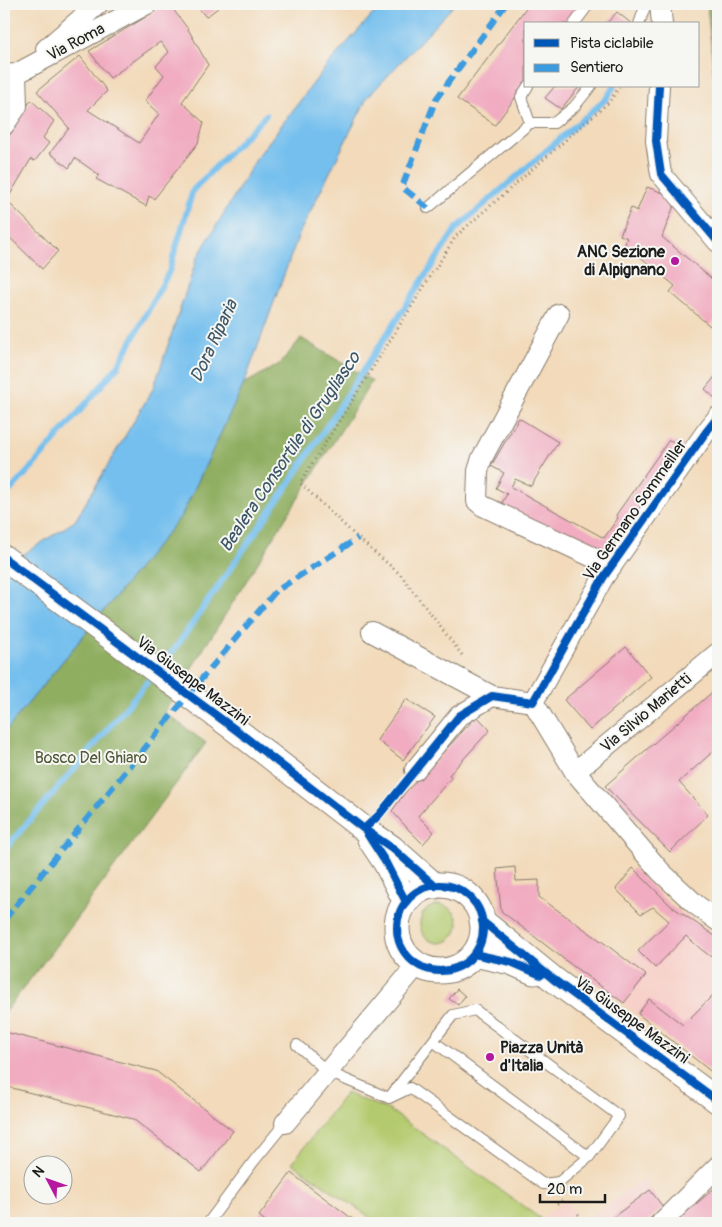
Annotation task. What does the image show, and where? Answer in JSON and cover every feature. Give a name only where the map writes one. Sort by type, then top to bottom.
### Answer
[{"type":"street","points":[[4,126],[17,106],[10,75],[98,4]]},
{"type":"street","name":"Via Roma","points":[[10,75],[147,4]]},
{"type":"street","points":[[660,4],[662,22]]},
{"type":"street","points":[[659,88],[656,141],[661,174],[718,242]]},
{"type":"street","name":"Via Germano Sommeiller","points":[[559,314],[482,458],[478,471],[477,501],[483,506],[612,566]]},
{"type":"street","name":"Via Germano Sommeiller","points":[[533,702],[603,578],[718,417]]},
{"type":"street","name":"Via Giuseppe Mazzini","points":[[4,558],[236,730],[372,822],[392,848],[435,886],[441,885],[454,888],[466,894],[476,904],[482,920],[553,979],[718,1101]]},
{"type":"street","points":[[372,632],[492,696],[533,702],[575,772],[661,872],[695,904],[718,921]]},
{"type":"street","name":"Via Silvio Marietti","points":[[575,772],[718,653]]},
{"type":"street","points":[[415,770],[459,716],[492,696]]},
{"type":"street","name":"Via Giuseppe Mazzini","points":[[372,822],[386,863],[406,902]]},
{"type":"street","points":[[435,886],[416,893],[406,902],[399,915],[397,929],[399,943],[406,955],[417,965],[441,972],[454,969],[465,963],[481,943],[482,920]]},
{"type":"street","name":"Via Giuseppe Mazzini","points":[[474,954],[511,962],[553,979]]},
{"type":"street","points":[[285,1123],[417,965]]},
{"type":"street","points":[[661,1223],[718,1166]]},
{"type":"lane","points":[[575,22],[588,4]]},
{"type":"lane","points":[[640,22],[646,4]]},
{"type":"lane","points":[[527,88],[520,97],[530,123]]},
{"type":"lane","points":[[428,208],[530,123],[554,123],[574,107],[589,88]]},
{"type":"lane","points":[[297,1046],[328,1072],[389,1098],[410,1088],[543,1184],[559,1182],[589,1157],[619,1116],[474,1010],[453,1016],[389,1098]]},
{"type":"lane","points":[[433,1041],[589,1157]]},
{"type":"lane","points":[[208,1223],[285,1123]]},
{"type":"path","points":[[463,658],[400,574],[358,538],[300,483],[456,236],[610,102],[619,88]]},
{"type":"path","points":[[372,822],[415,770]]},
{"type":"path","points":[[557,1204],[564,1199]]},
{"type":"path","points":[[578,1214],[582,1219],[579,1222]]},
{"type":"shaded area","points":[[669,921],[718,962],[718,1035],[695,1059],[606,990],[628,962]]},
{"type":"shaded area","points":[[643,1179],[663,1207],[645,1223],[582,1223]]},
{"type":"shaded area","points":[[565,1201],[580,1223],[535,1223]]},
{"type":"green space","points":[[707,4],[718,4],[718,119]]},
{"type":"green space","name":"Bosco Del Ghiaro","points":[[301,338],[372,381],[164,712],[206,743],[59,942],[4,1013],[4,733],[182,515],[244,384],[281,363]]},
{"type":"green space","points":[[439,905],[453,910],[458,924],[453,938],[439,943],[425,938],[420,924],[425,910]]},
{"type":"green space","points":[[346,1093],[391,1111],[541,1219],[535,1223],[378,1223],[292,1163]]},
{"type":"water","name":"Dora Riparia","points":[[382,4],[455,4],[367,98],[299,234],[244,384],[182,515],[4,733],[4,567],[75,521],[154,387],[197,258],[258,156],[328,64]]},
{"type":"building","points":[[164,4],[169,4],[188,29],[208,65],[182,102],[204,123],[198,143],[154,199],[149,196],[146,206],[96,179],[99,175],[75,158],[69,168],[50,153],[69,128],[37,91],[80,56],[107,91],[88,110],[139,143],[159,114],[145,101],[164,75],[156,66],[169,52],[160,42],[110,78],[89,51]]},
{"type":"building","points":[[195,4],[223,4],[206,17]]},
{"type":"building","points":[[529,4],[583,4],[570,22],[524,22],[524,86],[495,125],[457,99]]},
{"type":"building","points":[[617,12],[630,22],[608,22]]},
{"type":"building","points":[[553,88],[578,88],[561,109],[545,98]]},
{"type":"building","points":[[31,100],[54,121],[43,138],[49,143],[35,161],[31,159],[4,205],[4,144]]},
{"type":"building","points":[[647,187],[677,198],[662,237],[718,284],[718,316],[710,326],[670,292],[675,286],[625,244],[627,238],[620,235],[631,208],[637,211]]},
{"type":"building","points":[[4,205],[7,208],[11,205],[58,251],[42,269],[4,232]]},
{"type":"building","points":[[718,373],[718,401],[705,389]]},
{"type":"building","points":[[519,418],[558,442],[531,486],[515,479],[511,487],[604,538],[618,518],[616,515],[669,440],[690,448],[610,557],[499,508],[507,494],[496,488],[504,473],[491,466]]},
{"type":"building","points":[[626,647],[651,677],[590,730],[564,700]]},
{"type":"building","points":[[718,687],[718,747],[679,782],[708,815],[670,852],[605,786]]},
{"type":"building","points":[[406,699],[435,717],[403,760],[377,740]]},
{"type":"building","points":[[477,716],[490,730],[449,775],[452,777],[418,816],[434,832],[423,844],[392,811],[404,794]]},
{"type":"building","points":[[515,867],[516,881],[539,880],[539,897],[646,975],[624,1003],[501,911],[497,869]]},
{"type":"building","points":[[633,868],[671,906],[718,938],[718,962],[686,936],[655,968],[638,951],[669,921],[653,907],[641,914],[616,889]]},
{"type":"building","points":[[457,989],[465,996],[458,1005],[449,999]]},
{"type":"building","points":[[718,990],[718,1077],[638,1014],[649,999],[683,1025]]},
{"type":"building","points":[[5,1032],[156,1071],[233,1131],[201,1172],[133,1119],[4,1086]]},
{"type":"building","points":[[291,1173],[358,1223],[268,1223],[259,1216]]},
{"type":"building","points":[[718,1185],[718,1223],[674,1223]]},
{"type":"building","points":[[650,1190],[663,1207],[645,1223],[605,1223]]},
{"type":"waterway","name":"Bealera Consortile di Grugliasco","points":[[160,666],[176,647],[285,490],[456,229],[606,99],[613,88]]},
{"type":"waterway","points":[[4,497],[118,366],[169,272],[193,190],[266,115]]},
{"type":"waterway","name":"Bealera Consortile di Grugliasco","points":[[4,850],[154,674]]},
{"type":"marked path","points":[[428,208],[402,187],[436,99],[506,4]]},
{"type":"marked path","points":[[4,920],[276,591],[358,538]]},
{"type":"cycle path","points":[[659,88],[656,141],[661,174],[718,242]]},
{"type":"cycle path","points":[[364,829],[379,815],[459,716],[492,696],[533,702],[603,578],[718,417]]},
{"type":"cycle path","points":[[4,558],[236,730],[364,829],[392,848],[435,886]]},
{"type":"cycle path","points":[[368,835],[386,863],[406,902]]},
{"type":"cycle path","points":[[440,885],[456,888],[464,892],[476,904],[480,912],[483,928],[480,944],[476,952],[464,964],[456,968],[440,971],[424,968],[416,964],[404,952],[400,944],[397,928],[400,912],[404,904],[416,892],[424,888],[440,885]]},
{"type":"cycle path","points":[[482,921],[553,979],[718,1101]]},
{"type":"cycle path","points":[[474,954],[511,962],[541,975]]},
{"type":"place","name":"ANC Sezione di Alpignano","points":[[675,261]]},
{"type":"place","name":"Piazza Unità d'Italia","points":[[490,1057]]}]
